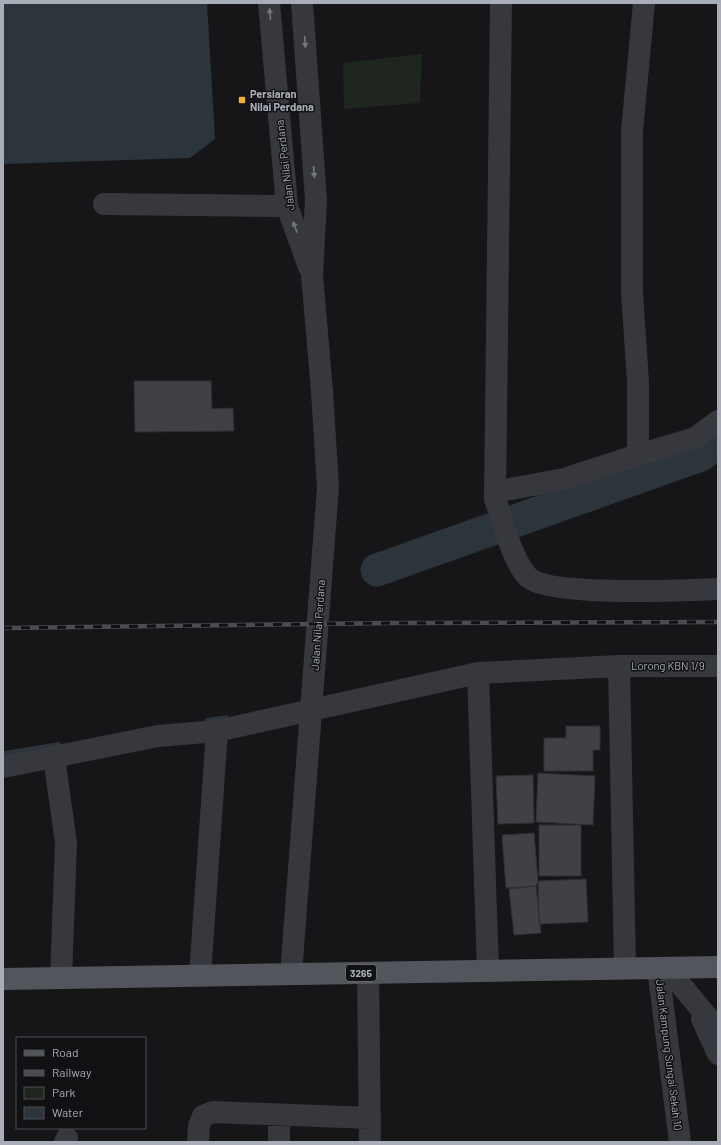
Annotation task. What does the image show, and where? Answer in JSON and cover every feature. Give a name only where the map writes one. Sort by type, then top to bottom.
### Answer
[{"type":"main road","name":"3265","points":[[3,979],[718,967]]},
{"type":"street","name":"Jalan Nilai Perdana","points":[[269,3],[287,206],[312,275]]},
{"type":"street","name":"Jalan Nilai Perdana","points":[[291,974],[328,487],[312,275],[316,200],[302,3]]},
{"type":"street","points":[[502,3],[495,496],[514,554],[521,568],[530,578],[554,587],[632,592],[718,589]]},
{"type":"street","points":[[638,455],[638,382],[632,292],[632,131],[644,3]]},
{"type":"street","points":[[104,204],[287,206]]},
{"type":"street","points":[[495,496],[564,479],[696,438],[718,421]]},
{"type":"street","points":[[619,666],[625,968]]},
{"type":"street","name":"Lorong KBN 1/9","points":[[3,767],[158,736],[217,731],[478,673],[619,666],[718,666]]},
{"type":"street","points":[[478,673],[488,971]]},
{"type":"street","points":[[200,975],[217,731]]},
{"type":"street","points":[[54,757],[66,843],[61,978]]},
{"type":"street","points":[[663,968],[718,1030]]},
{"type":"street","name":"Jalan Kampung Sungai Sekah 10","points":[[663,968],[680,1142]]},
{"type":"street","points":[[368,972],[370,1142]]},
{"type":"street","points":[[695,1003],[718,1054]]},
{"type":"street","points":[[198,1142],[199,1126],[203,1116],[213,1112],[370,1118]]},
{"type":"street","points":[[279,1115],[279,1142]]},
{"type":"green space","points":[[422,54],[420,103],[344,109],[343,63]]},
{"type":"water","points":[[3,3],[207,3],[215,139],[190,158],[3,164]]},
{"type":"building","points":[[134,381],[211,381],[212,409],[233,408],[234,431],[135,432]]},
{"type":"building","points":[[566,726],[600,726],[600,750],[593,750],[593,771],[544,771],[544,738],[566,738]]},
{"type":"building","points":[[538,773],[595,776],[593,825],[536,822]]},
{"type":"building","points":[[533,775],[534,823],[498,824],[496,776]]},
{"type":"building","points":[[539,825],[581,825],[581,876],[539,876]]},
{"type":"building","points":[[534,833],[538,881],[536,886],[506,888],[502,835]]},
{"type":"building","points":[[586,879],[588,922],[539,924],[538,881]]},
{"type":"building","points":[[536,886],[541,933],[514,935],[509,889]]},
{"type":"waterway","points":[[377,570],[701,455],[718,442]]},
{"type":"waterway","points":[[207,721],[226,718]]},
{"type":"waterway","points":[[3,754],[58,745]]},
{"type":"railway","points":[[3,628],[392,623],[718,622]]},
{"type":"place","name":"Persiaran Nilai Perdana","points":[[242,100]]}]
